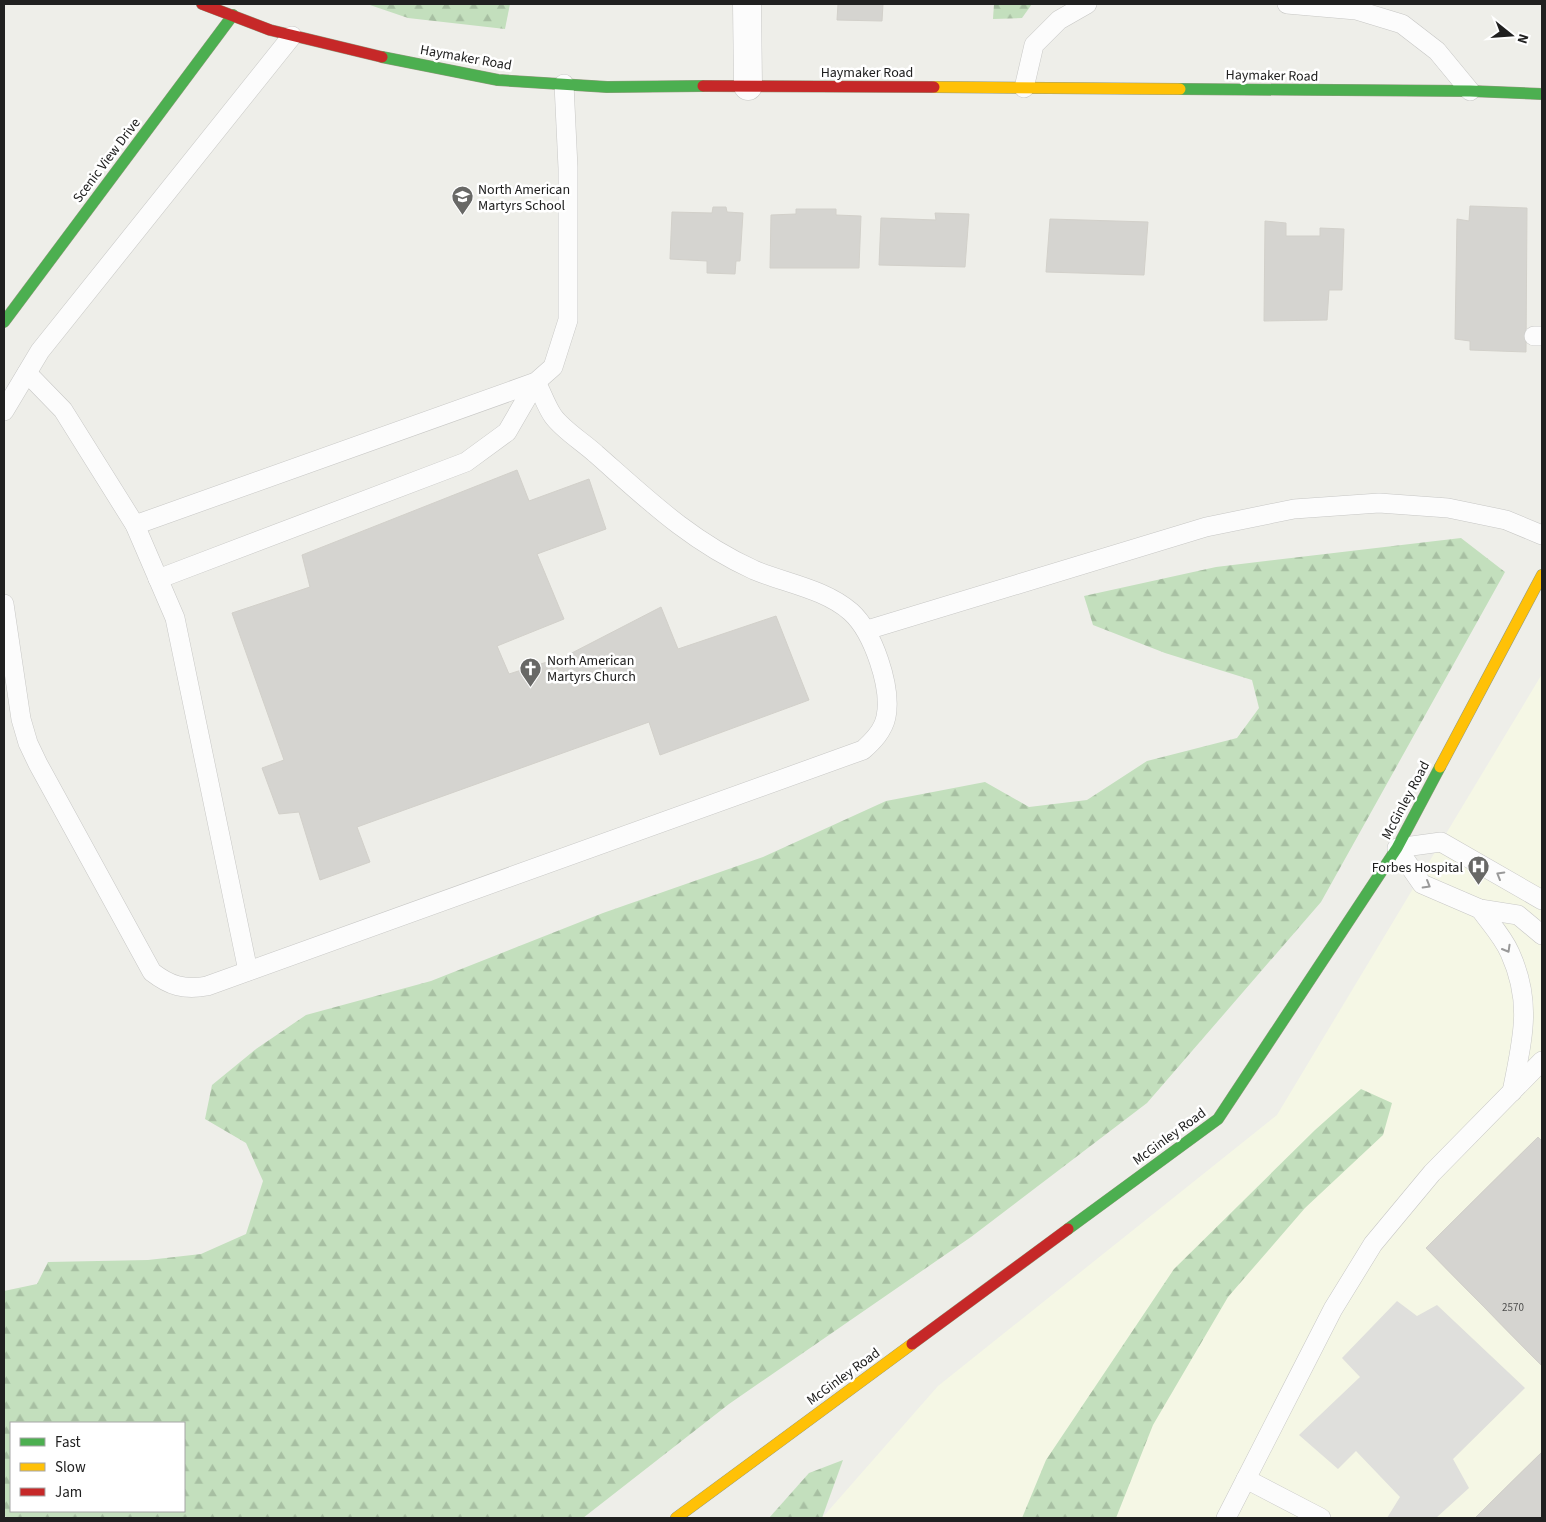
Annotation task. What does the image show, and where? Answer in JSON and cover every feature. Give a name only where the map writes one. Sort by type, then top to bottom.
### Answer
[{"type":"street","name":"Haymaker Road","points":[[202,4],[292,36],[365,54],[498,80],[607,87],[748,86],[1470,91],[1542,94]]},
{"type":"street","points":[[747,4],[748,86]]},
{"type":"street","name":"Scenic View Drive","points":[[4,322],[233,16]]},
{"type":"street","points":[[1470,91],[1515,104]]},
{"type":"street","name":"McGinley Road","points":[[676,1518],[689,1512],[1218,1119],[1396,848],[1542,575]]},
{"type":"lane","points":[[1024,88],[1034,45],[1059,20],[1087,4]]},
{"type":"lane","points":[[1287,4],[1356,10],[1402,24],[1436,51],[1470,91]]},
{"type":"lane","points":[[4,411],[40,351],[292,36]]},
{"type":"lane","points":[[158,579],[466,462],[507,432],[536,382],[554,367],[568,320],[568,168],[564,84]]},
{"type":"lane","points":[[27,373],[63,410],[135,525],[175,618],[248,971]]},
{"type":"lane","points":[[135,525],[536,382]]},
{"type":"lane","points":[[4,604],[21,719],[28,743],[152,972],[164,982],[177,987],[192,989],[207,986],[863,750],[873,741],[881,729],[886,716],[886,702],[878,653],[867,630],[851,612],[830,598],[755,570],[721,553],[678,526],[554,417],[536,382]]},
{"type":"lane","points":[[867,630],[1206,527],[1294,510],[1379,502],[1448,508],[1506,520],[1542,535]]},
{"type":"lane","points":[[1542,900],[1441,842],[1396,848],[1422,884],[1480,909],[1518,915],[1542,935]]},
{"type":"lane","points":[[1480,909],[1510,951],[1523,989],[1524,1023],[1512,1092]]},
{"type":"lane","points":[[1226,1518],[1333,1309],[1373,1244],[1432,1173],[1542,1061]]},
{"type":"lane","points":[[1246,1479],[1321,1518]]},
{"type":"shaded area","name":"Forbes Hospital","points":[[1542,674],[1542,1518],[822,1518],[938,1386],[1277,1115]]},
{"type":"shaded area","points":[[1397,1301],[1417,1316],[1437,1305],[1525,1388],[1453,1459],[1469,1488],[1436,1518],[1387,1518],[1400,1497],[1356,1451],[1338,1469],[1299,1435],[1360,1377],[1342,1358]]},
{"type":"green space","points":[[367,4],[510,4],[505,29],[408,18]]},
{"type":"green space","points":[[994,4],[1032,4],[1022,18],[993,19]]},
{"type":"green space","points":[[1461,538],[1505,572],[1321,902],[1147,1103],[971,1237],[729,1404],[583,1518],[9,1518],[4,1516],[4,1291],[37,1284],[48,1262],[148,1260],[201,1254],[246,1234],[263,1181],[246,1143],[205,1119],[212,1085],[256,1049],[306,1015],[431,981],[603,913],[763,857],[886,801],[985,782],[1029,807],[1087,800],[1147,761],[1237,738],[1259,708],[1252,680],[1165,653],[1093,625],[1084,596],[1216,567]]},
{"type":"green space","points":[[1361,1089],[1392,1103],[1383,1135],[1305,1208],[1228,1297],[1153,1425],[1116,1518],[1022,1518],[1046,1460],[1174,1269],[1315,1130]]},
{"type":"green space","points":[[843,1460],[822,1518],[769,1518],[809,1473]]},
{"type":"building","points":[[838,4],[883,4],[882,21],[837,20]]},
{"type":"building","points":[[1470,206],[1527,208],[1526,352],[1470,350],[1470,341],[1455,339],[1457,219],[1469,221]]},
{"type":"building","points":[[713,207],[726,207],[727,212],[743,213],[740,261],[736,261],[735,274],[707,273],[707,261],[670,259],[672,212],[712,213]]},
{"type":"building","points":[[796,209],[836,209],[836,215],[861,216],[859,268],[770,268],[771,215],[796,214]]},
{"type":"building","points":[[935,213],[969,214],[965,267],[879,265],[881,218],[936,220]]},
{"type":"building","points":[[1050,219],[1148,222],[1144,275],[1046,272]]},
{"type":"building","points":[[1265,221],[1286,223],[1286,236],[1320,236],[1320,228],[1344,229],[1342,290],[1329,290],[1327,320],[1264,321]]},
{"type":"building","name":"Norh American Martyrs Church","points":[[517,470],[529,501],[589,479],[606,529],[537,554],[564,619],[497,646],[509,674],[566,656],[661,607],[678,649],[776,616],[809,700],[660,755],[649,722],[357,827],[370,862],[320,880],[299,812],[279,814],[262,768],[284,760],[232,613],[310,587],[302,555]]},
{"type":"building","points":[[1538,1137],[1542,1141],[1542,1366],[1426,1248]]},
{"type":"building","points":[[1538,1137],[1542,1141],[1542,1366],[1426,1248]]},
{"type":"building","points":[[1542,1452],[1542,1518],[1475,1518]]},
{"type":"building","points":[[1542,1452],[1542,1518],[1475,1518]]},
{"type":"traffic: fast","points":[[4,322],[233,15]]},
{"type":"traffic: fast","points":[[382,57],[498,80],[607,87],[703,86]]},
{"type":"traffic: fast","points":[[1180,89],[1470,91],[1542,94]]},
{"type":"traffic: fast","points":[[1068,1229],[1218,1119],[1397,848],[1440,767]]},
{"type":"traffic: slow","points":[[934,87],[1180,89]]},
{"type":"traffic: slow","points":[[1440,767],[1542,575]]},
{"type":"traffic: slow","points":[[676,1518],[912,1344]]},
{"type":"traffic: jam","points":[[202,4],[270,30],[382,57]]},
{"type":"traffic: jam","points":[[703,86],[934,87]]},
{"type":"traffic: jam","points":[[912,1344],[1068,1229]]},
{"type":"place","name":"North American Martyrs School","points":[[462,216]]},
{"type":"place","name":"Norh American Martyrs Church","points":[[531,687]]},
{"type":"place","name":"Forbes Hospital","points":[[1479,886]]}]
